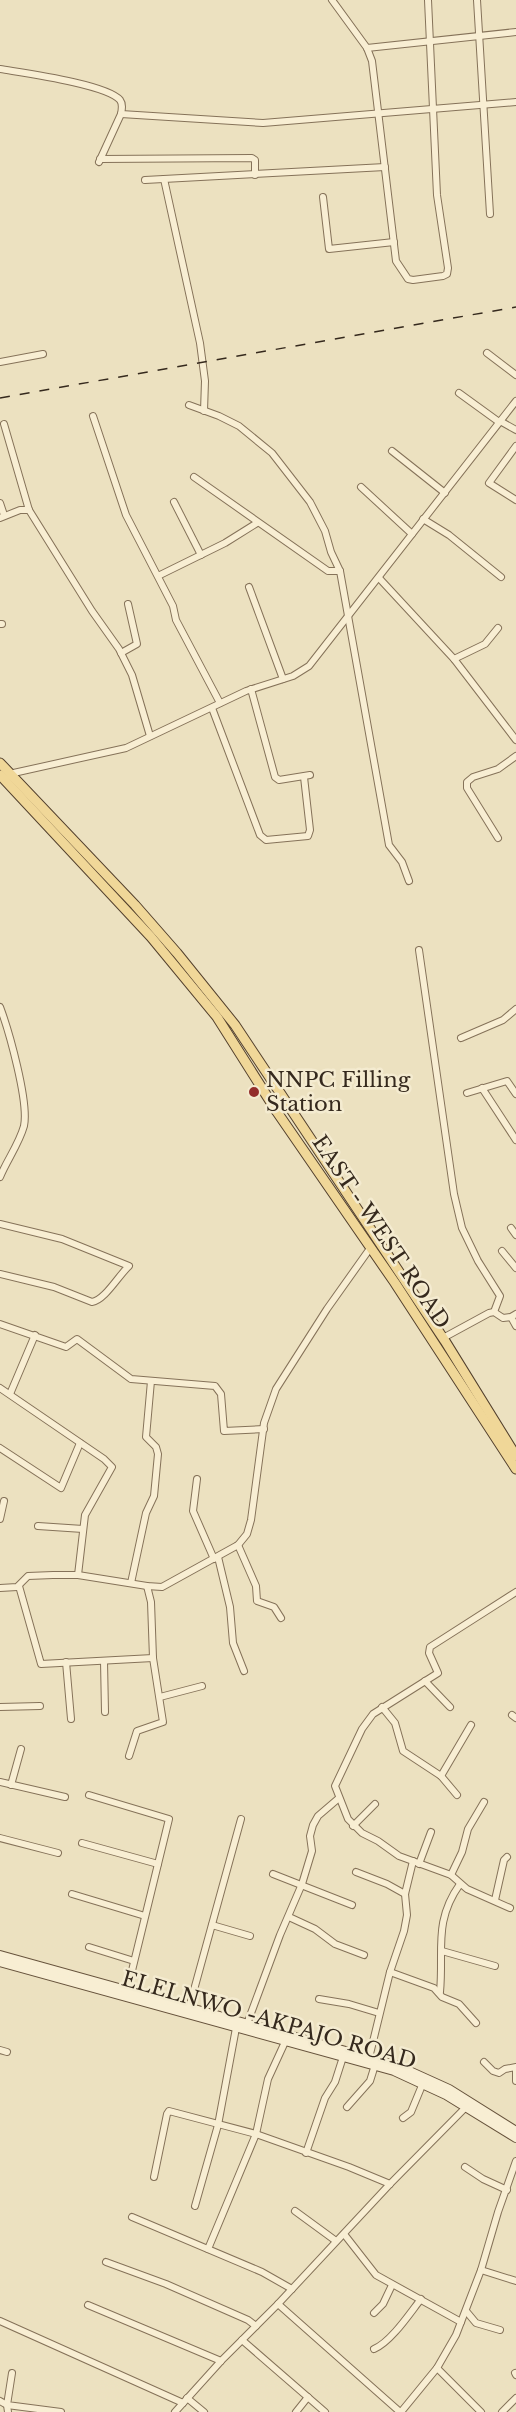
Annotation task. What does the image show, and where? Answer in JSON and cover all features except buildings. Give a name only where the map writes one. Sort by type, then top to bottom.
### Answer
[{"type":"main road","name":"EAST - WEST ROAD","points":[[0,763],[3,775],[132,916],[205,1002],[288,1128],[372,1247],[516,1469]]},
{"type":"main road","name":"EAST - WEST ROAD","points":[[3,775],[135,905],[223,1009],[270,1075],[443,1338],[516,1456]]},
{"type":"main road","points":[[0,1955],[369,2058],[415,2073],[516,2131]]},
{"type":"main road","name":"ELELNWO -AKPAJO ROAD","points":[[0,1962],[375,2065],[423,2083],[465,2103],[516,2138]]},
{"type":"street","points":[[332,0],[367,48],[372,61],[396,261],[408,279],[413,280],[447,274],[437,195],[428,0]]},
{"type":"street","points":[[477,0],[490,214]]},
{"type":"street","points":[[367,48],[516,32]]},
{"type":"street","points":[[0,69],[48,77],[99,90],[119,100],[122,105],[121,114],[99,161],[252,158],[255,160],[255,175]]},
{"type":"street","points":[[121,114],[263,123],[516,102]]},
{"type":"street","points":[[145,180],[385,167]]},
{"type":"street","points":[[164,179],[200,343],[205,381],[204,411]]},
{"type":"street","points":[[323,197],[329,249],[394,242]]},
{"type":"street","points":[[487,353],[516,375]]},
{"type":"street","points":[[0,362],[43,354]]},
{"type":"street","points":[[459,393],[516,430]]},
{"type":"street","points":[[3,775],[126,748],[251,689],[283,679],[309,666],[516,401]]},
{"type":"street","points":[[189,405],[239,426],[267,449],[290,474],[310,502],[325,531],[340,571],[389,845],[402,862],[410,881]]},
{"type":"street","points":[[93,416],[126,515],[173,606],[176,620],[220,704]]},
{"type":"street","points":[[3,424],[29,510],[86,602],[121,653],[132,675],[150,736]]},
{"type":"street","points":[[515,496],[490,485],[489,480],[516,446]]},
{"type":"street","points":[[392,451],[445,493]]},
{"type":"street","points":[[194,477],[328,571],[340,571]]},
{"type":"street","points":[[361,487],[412,534]]},
{"type":"street","points":[[174,502],[201,555]]},
{"type":"street","points":[[0,503],[2,517],[20,510],[29,510]]},
{"type":"street","points":[[423,519],[448,535],[501,577]]},
{"type":"street","points":[[158,576],[225,543],[257,522]]},
{"type":"street","points":[[379,578],[454,659],[516,740]]},
{"type":"street","points":[[249,587],[283,679]]},
{"type":"street","points":[[121,653],[137,644],[128,604]]},
{"type":"street","points":[[454,659],[485,644],[498,628]]},
{"type":"street","points":[[212,708],[260,835],[267,840],[308,836],[310,830],[307,776],[279,780],[275,777],[251,689]]},
{"type":"street","points":[[498,838],[467,788],[467,782],[473,777],[498,769],[516,756]]},
{"type":"street","points":[[419,950],[454,1194],[463,1230],[500,1296],[494,1312]]},
{"type":"street","points":[[0,1007],[16,1066],[24,1119],[20,1134],[0,1177]]},
{"type":"street","points":[[461,1038],[503,1020],[516,1009]]},
{"type":"street","points":[[467,1093],[507,1081],[516,1094]]},
{"type":"street","points":[[482,1088],[516,1140]]},
{"type":"street","points":[[0,1224],[62,1239],[129,1266],[102,1299],[92,1302],[54,1287],[0,1274]]},
{"type":"street","points":[[511,1228],[516,1235]]},
{"type":"street","points":[[153,1658],[45,1665],[40,1663],[19,1586],[24,1578],[31,1575],[78,1575],[162,1587],[238,1545],[247,1534],[251,1520],[264,1429],[269,1408],[283,1376],[350,1275],[372,1247]]},
{"type":"street","points":[[502,1251],[516,1268]]},
{"type":"street","points":[[443,1338],[489,1312],[494,1312],[503,1318],[514,1316],[516,1326]]},
{"type":"street","points":[[0,1324],[66,1347],[77,1340],[128,1378],[215,1386],[220,1394],[224,1431],[264,1429]]},
{"type":"street","points":[[10,1394],[35,1335]]},
{"type":"street","points":[[131,1583],[146,1513],[154,1496],[158,1454],[156,1447],[146,1437],[151,1381]]},
{"type":"street","points":[[0,1388],[104,1459],[112,1467],[86,1510],[78,1575]]},
{"type":"street","points":[[0,1448],[61,1488],[80,1443]]},
{"type":"street","points":[[197,1479],[193,1511],[216,1558],[230,1606],[233,1643],[244,1671]]},
{"type":"street","points":[[0,1519],[4,1501]]},
{"type":"street","points":[[38,1526],[83,1529]]},
{"type":"street","points":[[238,1545],[256,1586],[257,1601],[274,1607],[281,1618]]},
{"type":"street","points":[[0,1588],[19,1586]]},
{"type":"street","points":[[129,1756],[137,1731],[163,1722],[153,1658],[151,1602],[147,1586]]},
{"type":"street","points":[[510,1908],[460,1884],[451,1875],[395,1853],[353,1826],[339,1798],[335,1784],[353,1745],[369,1718],[382,1707],[438,1673],[429,1653],[430,1647],[516,1592]]},
{"type":"street","points":[[104,1661],[105,1712]]},
{"type":"street","points":[[66,1662],[71,1719]]},
{"type":"street","points":[[425,1681],[450,1707]]},
{"type":"street","points":[[160,1697],[202,1686]]},
{"type":"street","points":[[0,1707],[40,1706]]},
{"type":"street","points":[[382,1707],[395,1723],[403,1751],[441,1776],[457,1795]]},
{"type":"street","points":[[441,1776],[471,1725]]},
{"type":"street","points":[[11,1785],[21,1749]]},
{"type":"street","points":[[0,1782],[65,1797]]},
{"type":"street","points":[[89,1795],[169,1819],[127,1991]]},
{"type":"street","points":[[247,2024],[302,1884],[312,1851],[310,1836],[313,1825],[318,1816],[339,1798]]},
{"type":"street","points":[[451,1875],[462,1852],[468,1829],[484,1802]]},
{"type":"street","points":[[353,1826],[375,1804]]},
{"type":"street","points":[[189,2008],[241,1819]]},
{"type":"street","points":[[369,2058],[379,2013],[407,1915],[405,1894],[416,1862],[431,1832]]},
{"type":"street","points":[[0,1838],[58,1853]]},
{"type":"street","points":[[82,1843],[159,1864]]},
{"type":"street","points":[[495,1900],[504,1860],[507,1857]]},
{"type":"street","points":[[356,1872],[405,1894]]},
{"type":"street","points":[[273,1874],[352,1905]]},
{"type":"street","points":[[460,1884],[445,1913],[439,1940],[442,1951],[440,1992],[442,1998],[463,2008],[477,2023]]},
{"type":"street","points":[[72,1894],[145,1916]]},
{"type":"street","points":[[289,1917],[315,1929],[335,1944],[364,1955]]},
{"type":"street","points":[[212,1925],[250,1936]]},
{"type":"street","points":[[89,1947],[134,1961]]},
{"type":"street","points":[[442,1951],[495,1966]]},
{"type":"street","points":[[390,1972],[440,1992]]},
{"type":"street","points":[[319,1999],[349,2004],[379,2013]]},
{"type":"street","points":[[195,2206],[218,2126],[236,2028]]},
{"type":"street","points":[[208,2249],[256,2134],[268,2079],[285,2042]]},
{"type":"street","points":[[306,2153],[343,2057]]},
{"type":"street","points":[[484,2062],[493,2071],[499,2073],[505,2069],[516,2068],[516,2081]]},
{"type":"street","points":[[347,2108],[370,2081],[375,2065]]},
{"type":"street","points":[[403,2118],[411,2112],[423,2083]]},
{"type":"street","points":[[174,2412],[465,2103]]},
{"type":"street","points":[[154,2177],[168,2112],[256,2134],[390,2184]]},
{"type":"street","points":[[278,2304],[401,2412],[436,2368],[462,2322],[516,2160]]},
{"type":"street","points":[[465,2167],[483,2179],[507,2190]]},
{"type":"street","points":[[295,2211],[336,2241]]},
{"type":"street","points":[[132,2217],[262,2272],[292,2289]]},
{"type":"street","points":[[344,2234],[376,2275],[462,2322]]},
{"type":"street","points":[[106,2262],[166,2284],[248,2320],[256,2326]]},
{"type":"street","points":[[481,2270],[516,2281]]},
{"type":"street","points":[[375,2313],[383,2304],[392,2285]]},
{"type":"street","points":[[374,2349],[381,2346],[391,2336],[421,2299]]},
{"type":"street","points":[[88,2305],[220,2361]]},
{"type":"street","points":[[466,2311],[476,2323],[500,2330]]},
{"type":"street","points":[[0,2321],[185,2400],[204,2412]]},
{"type":"street","points":[[242,2340],[326,2412]]},
{"type":"street","points":[[436,2368],[481,2412]]},
{"type":"street","points":[[7,2408],[12,2373]]},
{"type":"street","points":[[296,2412],[308,2397]]},
{"type":"street","points":[[502,2412],[516,2398]]},
{"type":"street","points":[[0,2401],[7,2408],[62,2412]]},
{"type":"railway","points":[[0,398],[516,307]]},
{"type":"place","name":"NNPC Filling Station","points":[[254,1092]]}]
